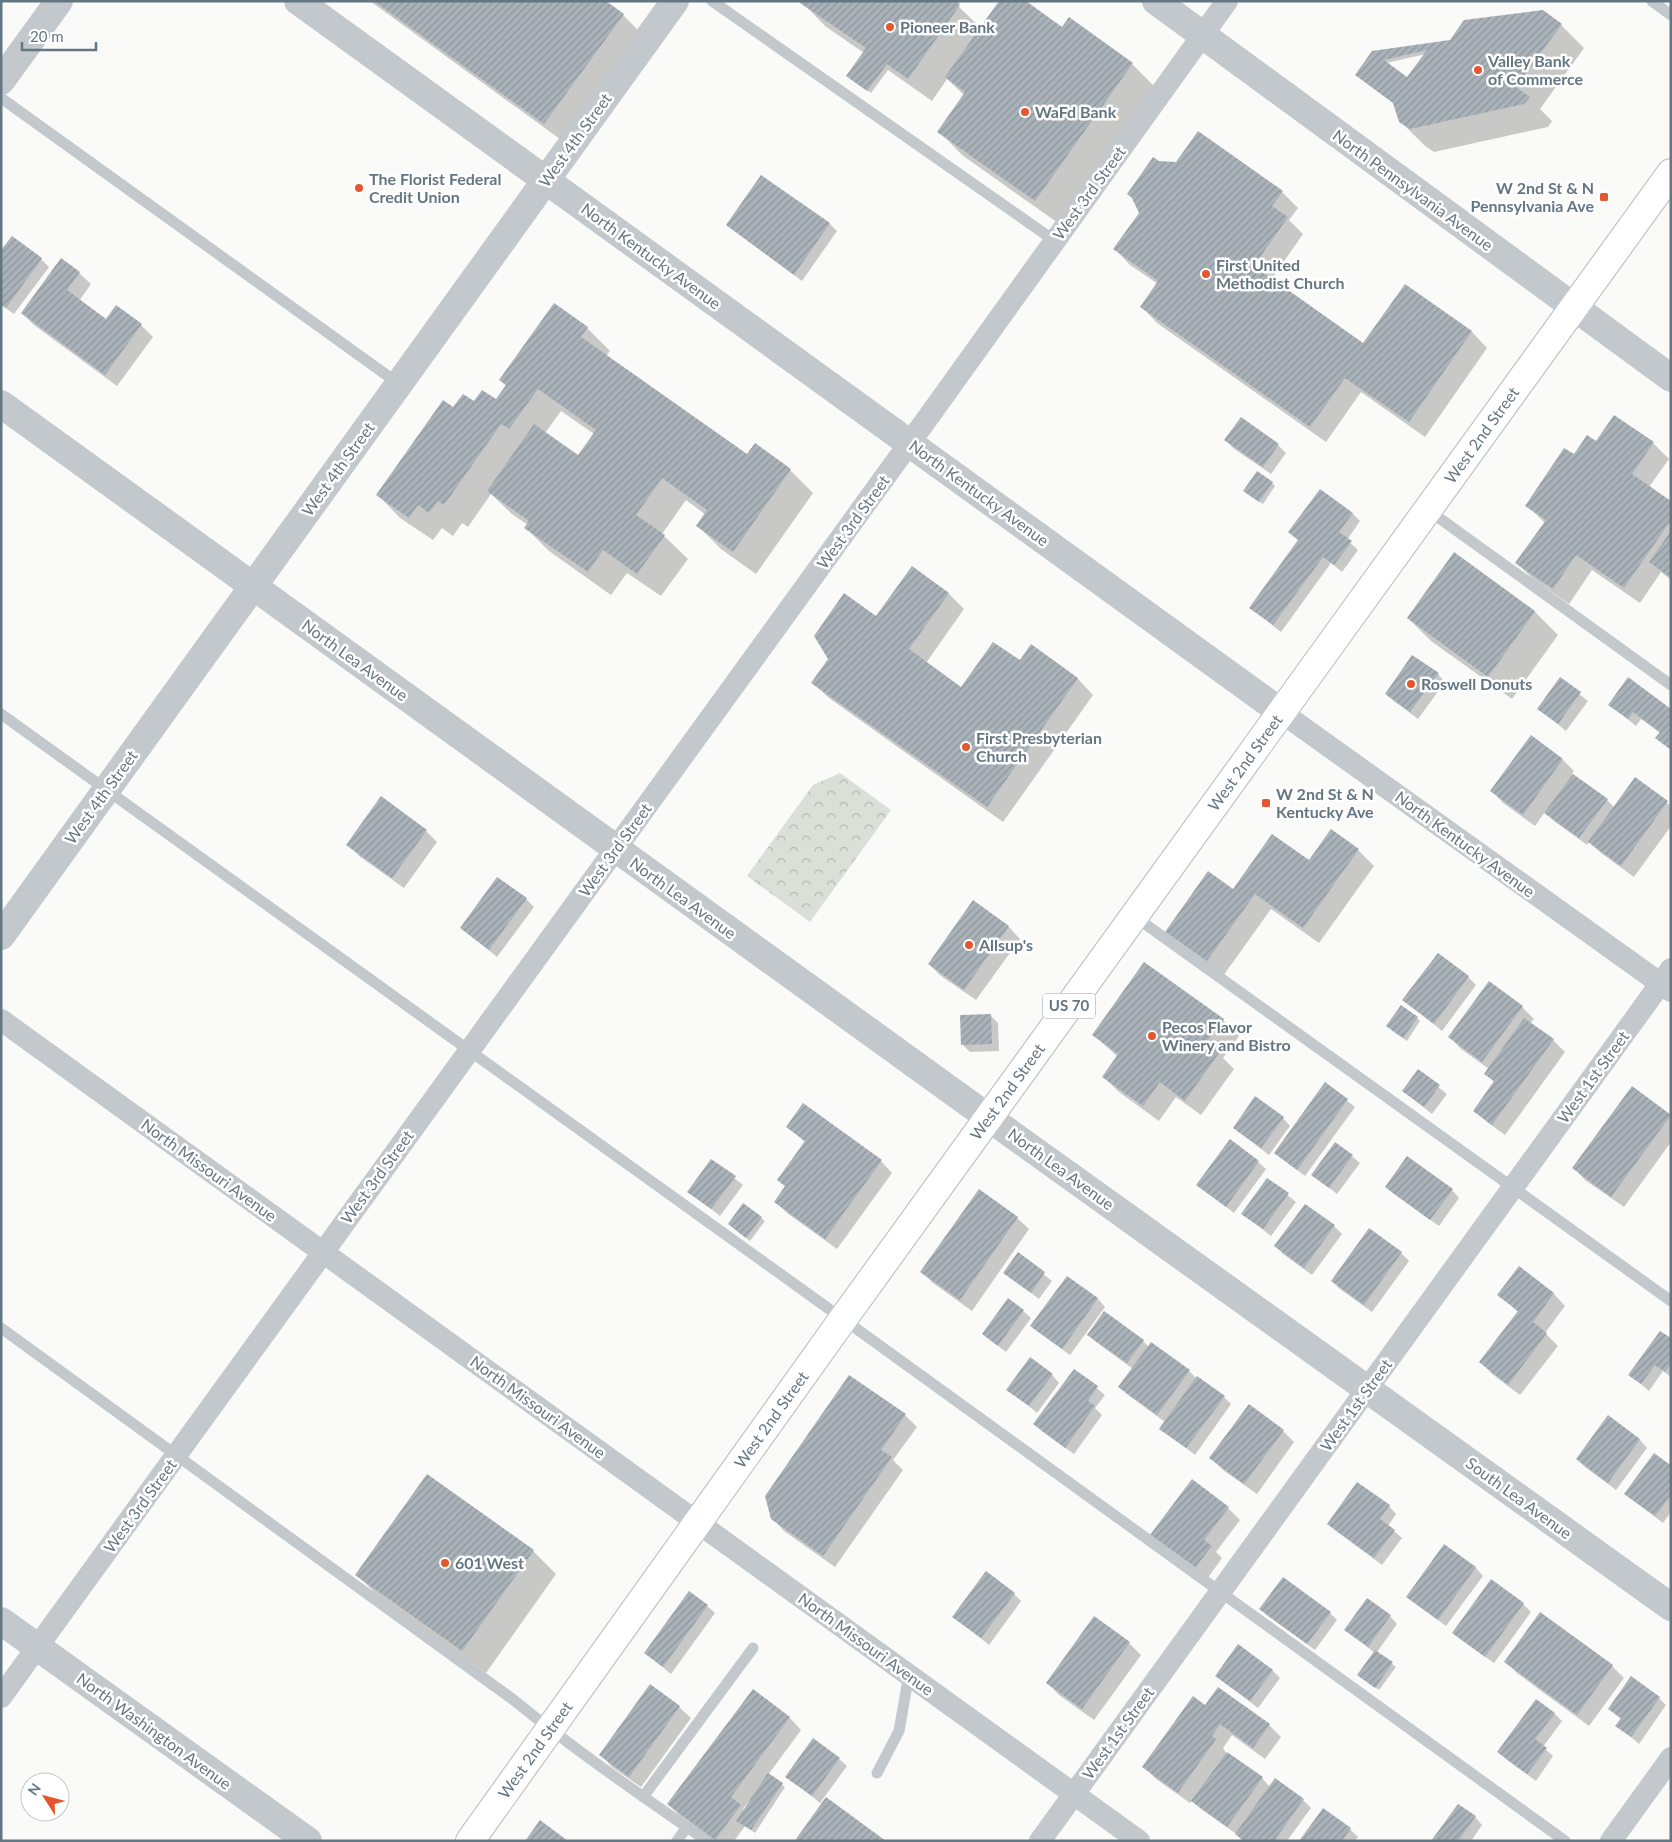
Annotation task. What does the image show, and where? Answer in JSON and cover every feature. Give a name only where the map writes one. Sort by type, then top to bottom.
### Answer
[{"type":"main road","name":"West 2nd Street","points":[[470,1841],[1280,712],[1671,173]]},
{"type":"street","points":[[1,81],[59,1]]},
{"type":"street","name":"North Kentucky Avenue","points":[[298,1],[1280,712],[1667,981]]},
{"type":"street","name":"West 4th Street","points":[[1,936],[675,1]]},
{"type":"street","name":"North Pennsylvania Avenue","points":[[1156,1],[1671,378]]},
{"type":"street","name":"West 3rd Street","points":[[1,1697],[910,443],[1227,1]]},
{"type":"street","name":"North Lea Avenue","points":[[1,404],[989,1118],[1368,1388]]},
{"type":"street","name":"West 1st Street","points":[[1040,1841],[1513,1187],[1667,981]]},
{"type":"street","name":"North Missouri Avenue","points":[[1,1020],[1139,1841]]},
{"type":"street","name":"South Lea Avenue","points":[[1368,1388],[1671,1607]]},
{"type":"street","name":"North Washington Avenue","points":[[1,1621],[308,1841]]},
{"type":"street","points":[[1611,1841],[1671,1758]]},
{"type":"lane","points":[[712,1],[1054,242]]},
{"type":"lane","points":[[1652,1],[1671,15]]},
{"type":"lane","points":[[1,98],[399,384]]},
{"type":"lane","points":[[1428,510],[1671,685]]},
{"type":"lane","points":[[1,714],[1565,1841]]},
{"type":"lane","points":[[1134,916],[1671,1301]]},
{"type":"lane","points":[[1,1328],[515,1701],[643,1797],[707,1841]]},
{"type":"lane","points":[[643,1797],[752,1648]]},
{"type":"lane","points":[[877,1773],[899,1731],[909,1674]]},
{"type":"lane","points":[[677,1841],[686,1827]]},
{"type":"green space","points":[[840,773],[891,810],[810,922],[747,876],[813,785]]},
{"type":"building","points":[[374,1],[606,1],[624,14],[544,124]]},
{"type":"building","name":"Pioneer Bank","points":[[801,1],[954,1],[960,5],[908,79],[887,64],[867,91],[846,76],[866,48],[800,3]]},
{"type":"building","name":"WaFd Bank","points":[[999,1],[1026,1],[1062,27],[1069,17],[1133,63],[1035,201],[937,132],[965,92],[945,77]]},
{"type":"building","points":[[1543,10],[1562,24],[1516,87],[1530,97],[1524,104],[1410,129],[1399,122],[1393,103],[1355,75],[1372,51],[1450,40],[1464,20]],"holes":[[[1427,50],[1407,77],[1384,60]]]},
{"type":"building","name":"First United Methodist Church","points":[[1198,131],[1283,191],[1272,206],[1288,217],[1254,266],[1363,343],[1405,284],[1472,331],[1409,422],[1345,378],[1310,427],[1140,307],[1158,281],[1113,249],[1139,213],[1132,198],[1127,194],[1153,157],[1159,161],[1176,162]]},
{"type":"building","points":[[761,175],[830,223],[794,275],[726,225]]},
{"type":"building","points":[[12,236],[42,258],[6,308],[1,304],[1,250]]},
{"type":"building","points":[[61,258],[80,272],[67,290],[106,319],[116,305],[142,324],[105,375],[21,313]]},
{"type":"building","points":[[554,303],[588,327],[581,337],[747,454],[755,443],[791,469],[733,552],[696,526],[707,510],[662,478],[636,515],[665,535],[637,574],[603,550],[588,572],[524,528],[529,521],[487,491],[534,424],[578,455],[596,430],[538,389],[509,429],[501,424],[444,505],[438,501],[429,513],[418,505],[409,518],[376,495],[443,400],[453,407],[463,394],[474,401],[482,390],[496,399],[506,385],[499,380]]},
{"type":"building","points":[[1614,415],[1654,442],[1632,474],[1671,501],[1671,520],[1624,588],[1576,555],[1553,589],[1515,563],[1546,520],[1525,506],[1564,448],[1574,454],[1587,435],[1596,441]]},
{"type":"building","points":[[1241,417],[1279,444],[1263,467],[1224,440]]},
{"type":"building","points":[[1257,471],[1273,482],[1259,502],[1243,491]]},
{"type":"building","points":[[1320,489],[1353,513],[1339,532],[1352,541],[1334,565],[1323,557],[1273,625],[1249,608],[1298,540],[1288,532]]},
{"type":"building","points":[[1671,531],[1671,578],[1649,562]]},
{"type":"building","points":[[1454,552],[1535,611],[1488,677],[1407,618]]},
{"type":"building","name":"First Presbyterian Church","points":[[912,566],[949,593],[909,649],[961,687],[993,642],[1020,660],[1031,644],[1078,678],[987,807],[811,683],[828,659],[814,636],[844,593],[876,616]]},
{"type":"building","name":"Roswell Donuts","points":[[1412,655],[1439,673],[1410,712],[1385,694]]},
{"type":"building","points":[[1560,677],[1581,692],[1558,724],[1537,709]]},
{"type":"building","points":[[1628,677],[1671,709],[1671,750],[1655,738],[1660,732],[1633,712],[1628,719],[1608,705]]},
{"type":"building","points":[[1531,735],[1563,759],[1523,815],[1490,791]]},
{"type":"building","points":[[1573,774],[1608,799],[1579,838],[1544,813]]},
{"type":"building","points":[[1635,777],[1668,801],[1621,866],[1588,842]]},
{"type":"building","points":[[381,796],[427,830],[392,878],[346,845]]},
{"type":"building","points":[[1331,829],[1359,849],[1303,928],[1255,894],[1207,961],[1165,932],[1208,871],[1233,889],[1272,834],[1309,860]]},
{"type":"building","points":[[497,877],[527,898],[489,950],[460,928]]},
{"type":"building","name":"Allsup's","points":[[973,900],[1009,926],[964,990],[928,964]]},
{"type":"building","points":[[1438,953],[1469,976],[1434,1024],[1402,1000]]},
{"type":"building","points":[[1144,962],[1224,1019],[1206,1043],[1219,1053],[1185,1101],[1160,1082],[1143,1106],[1102,1077],[1118,1054],[1092,1035]]},
{"type":"building","points":[[1489,981],[1523,1006],[1482,1062],[1448,1037]]},
{"type":"building","points":[[1401,1005],[1418,1017],[1403,1038],[1386,1026]]},
{"type":"building","points":[[991,1014],[992,1044],[961,1045],[960,1015]]},
{"type":"building","points":[[1524,1018],[1554,1039],[1492,1125],[1473,1111],[1494,1081],[1484,1074]]},
{"type":"building","points":[[1418,1069],[1440,1085],[1424,1107],[1402,1091]]},
{"type":"building","points":[[1325,1082],[1348,1099],[1297,1170],[1274,1153]]},
{"type":"building","points":[[1632,1086],[1671,1115],[1611,1197],[1572,1168]]},
{"type":"building","points":[[1255,1096],[1284,1117],[1261,1148],[1233,1128]]},
{"type":"building","points":[[803,1103],[882,1160],[825,1239],[774,1202],[785,1186],[777,1180],[805,1141],[786,1127]]},
{"type":"building","points":[[1230,1139],[1259,1161],[1226,1207],[1196,1185]]},
{"type":"building","points":[[1335,1142],[1353,1155],[1329,1188],[1311,1175]]},
{"type":"building","points":[[1407,1156],[1453,1189],[1430,1220],[1385,1187]]},
{"type":"building","points":[[711,1159],[736,1176],[711,1209],[687,1192]]},
{"type":"building","points":[[1267,1178],[1289,1193],[1263,1229],[1241,1214]]},
{"type":"building","points":[[979,1189],[1018,1217],[960,1300],[920,1272]]},
{"type":"building","points":[[743,1203],[762,1217],[746,1238],[728,1224]]},
{"type":"building","points":[[1305,1204],[1335,1225],[1304,1268],[1274,1246]]},
{"type":"building","points":[[1369,1228],[1402,1252],[1364,1305],[1331,1281]]},
{"type":"building","points":[[1018,1252],[1045,1272],[1031,1293],[1003,1273]]},
{"type":"building","points":[[1519,1266],[1554,1293],[1533,1322],[1547,1333],[1508,1385],[1479,1362],[1518,1311],[1497,1295]]},
{"type":"building","points":[[1067,1276],[1098,1298],[1062,1349],[1030,1326]]},
{"type":"building","points":[[1008,1298],[1024,1310],[998,1346],[982,1334]]},
{"type":"building","points":[[1104,1311],[1144,1340],[1127,1363],[1087,1335]]},
{"type":"building","points":[[1660,1331],[1671,1338],[1671,1364],[1665,1372],[1655,1365],[1641,1384],[1628,1375]]},
{"type":"building","points":[[1151,1342],[1190,1370],[1157,1415],[1118,1387]]},
{"type":"building","points":[[1030,1357],[1053,1374],[1029,1406],[1006,1390]]},
{"type":"building","points":[[1074,1369],[1098,1386],[1088,1401],[1095,1406],[1065,1448],[1033,1424]]},
{"type":"building","points":[[849,1375],[906,1414],[881,1450],[892,1457],[823,1556],[771,1519],[765,1496]]},
{"type":"building","points":[[1197,1376],[1225,1396],[1186,1448],[1159,1429]]},
{"type":"building","points":[[1249,1404],[1284,1430],[1244,1484],[1209,1458]]},
{"type":"building","points":[[1608,1415],[1640,1439],[1608,1483],[1576,1459]]},
{"type":"building","points":[[1654,1453],[1669,1464],[1671,1462],[1671,1495],[1655,1516],[1624,1494]]},
{"type":"building","name":"601 West","points":[[427,1474],[534,1550],[462,1651],[355,1575]]},
{"type":"building","points":[[1192,1479],[1229,1507],[1204,1540],[1212,1546],[1194,1569],[1150,1535]]},
{"type":"building","points":[[1357,1482],[1390,1505],[1380,1519],[1395,1530],[1374,1558],[1327,1524]]},
{"type":"building","points":[[1444,1544],[1476,1567],[1438,1620],[1406,1597]]},
{"type":"building","points":[[986,1571],[1015,1593],[981,1638],[952,1617]]},
{"type":"building","points":[[1283,1577],[1331,1612],[1307,1644],[1259,1609]]},
{"type":"building","points":[[1491,1579],[1524,1603],[1485,1657],[1452,1633]]},
{"type":"building","points":[[689,1591],[708,1605],[663,1667],[644,1653]]},
{"type":"building","points":[[1367,1598],[1391,1615],[1368,1647],[1344,1630]]},
{"type":"building","points":[[1540,1612],[1613,1665],[1577,1715],[1504,1662]]},
{"type":"building","points":[[1094,1616],[1130,1642],[1082,1709],[1046,1683]]},
{"type":"building","points":[[1238,1644],[1273,1670],[1250,1701],[1215,1676]]},
{"type":"building","points":[[1375,1650],[1393,1662],[1375,1688],[1357,1675]]},
{"type":"building","points":[[1631,1676],[1660,1697],[1631,1737],[1615,1726],[1621,1718],[1608,1709]]},
{"type":"building","points":[[650,1684],[680,1706],[629,1777],[599,1755]]},
{"type":"building","points":[[1218,1687],[1270,1724],[1253,1748],[1220,1724],[1212,1736],[1216,1739],[1178,1793],[1142,1767],[1193,1696],[1205,1705]]},
{"type":"building","points":[[753,1689],[790,1717],[731,1797],[741,1805],[715,1840],[667,1804]]},
{"type":"building","points":[[1536,1699],[1555,1713],[1535,1739],[1547,1748],[1527,1774],[1497,1752]]},
{"type":"building","points":[[813,1738],[840,1758],[812,1796],[785,1777]]},
{"type":"building","points":[[1227,1752],[1263,1777],[1227,1827],[1191,1801]]},
{"type":"building","points":[[768,1773],[783,1783],[751,1830],[736,1821]]},
{"type":"building","points":[[1275,1778],[1304,1799],[1274,1841],[1244,1841],[1235,1834]]},
{"type":"building","points":[[826,1797],[886,1841],[798,1841],[796,1839]]},
{"type":"building","points":[[1458,1804],[1476,1816],[1458,1841],[1431,1841]]},
{"type":"building","points":[[1323,1808],[1351,1828],[1342,1841],[1299,1841]]},
{"type":"building","points":[[540,1820],[568,1841],[525,1841]]},
{"type":"place","name":"Pioneer Bank","points":[[890,27]]},
{"type":"place","name":"Valley Bank of Commerce","points":[[1478,70]]},
{"type":"place","name":"WaFd Bank","points":[[1025,112]]},
{"type":"place","name":"The Florist Federal Credit Union","points":[[359,188]]},
{"type":"place","name":"W 2nd St & N Pennsylvania Ave","points":[[1604,197]]},
{"type":"place","name":"First United Methodist Church","points":[[1206,274]]},
{"type":"place","name":"Roswell Donuts","points":[[1411,684]]},
{"type":"place","name":"First Presbyterian Church","points":[[966,747]]},
{"type":"place","name":"W 2nd St & N Kentucky Ave","points":[[1266,803]]},
{"type":"place","name":"Allsup's","points":[[969,945]]},
{"type":"place","name":"Pecos Flavor Winery and Bistro","points":[[1152,1036]]},
{"type":"place","name":"601 West","points":[[445,1563]]}]
